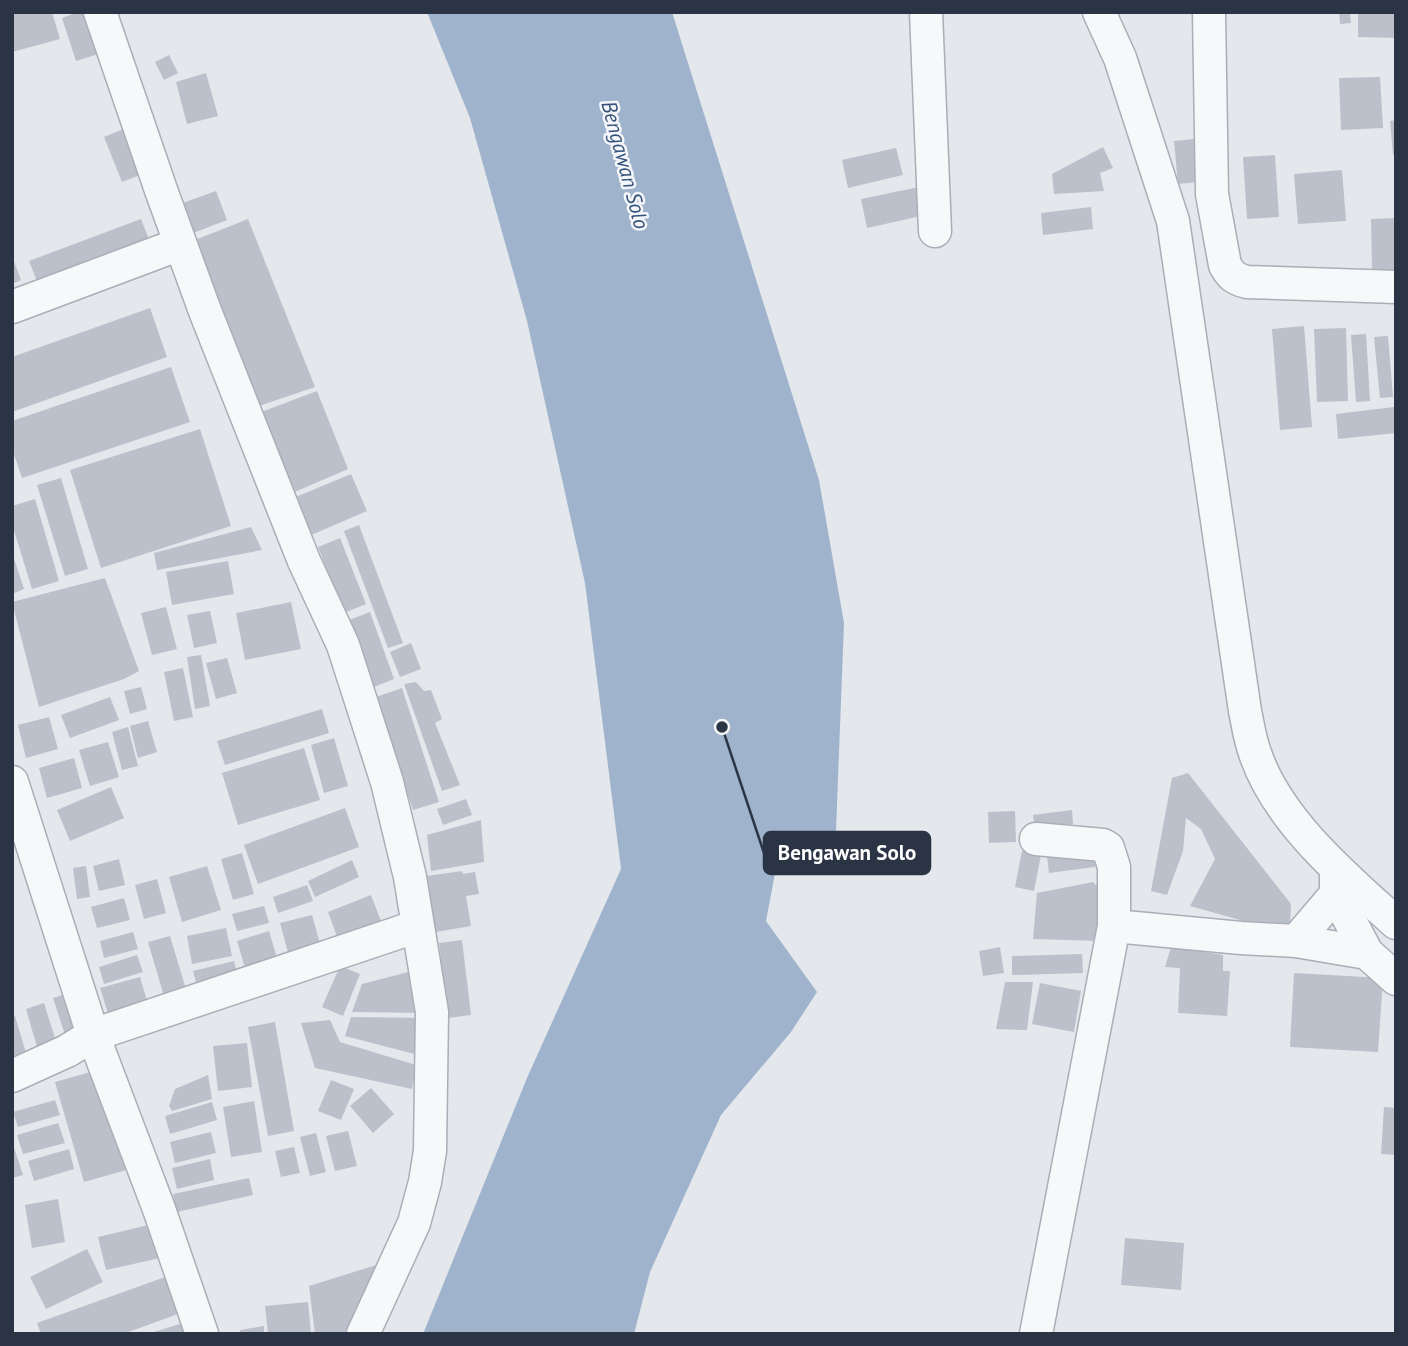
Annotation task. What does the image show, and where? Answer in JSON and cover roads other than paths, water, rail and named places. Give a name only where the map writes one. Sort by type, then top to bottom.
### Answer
[{"type":"street","points":[[100,12],[180,244],[304,561],[343,645],[387,782],[410,877],[432,1012],[430,1151],[414,1223],[363,1334]]},
{"type":"street","points":[[926,12],[935,231]]},
{"type":"street","points":[[1099,12],[1120,58],[1173,221],[1245,711],[1255,754],[1272,791],[1337,882],[1367,953],[1396,979]]},
{"type":"street","points":[[1209,12],[1212,194],[1225,265],[1230,275],[1264,284],[1396,287]]},
{"type":"street","points":[[1173,221],[1212,194]]},
{"type":"street","points":[[12,307],[180,244]]},
{"type":"street","points":[[12,782],[93,1035],[159,1209],[202,1334]]},
{"type":"street","points":[[1036,1334],[1114,926],[1114,867],[1108,848],[1103,845],[1037,839]]},
{"type":"street","points":[[1337,882],[1396,923]]},
{"type":"street","points":[[1296,941],[1337,882]]},
{"type":"street","points":[[12,1076],[67,1051],[93,1035],[418,926]]},
{"type":"street","points":[[1114,926],[1296,941],[1367,953]]},
{"type":"water","name":"Bengawan Solo","points":[[427,12],[672,12],[819,480],[844,623],[836,831],[777,863],[766,921],[817,992],[791,1032],[721,1115],[650,1272],[634,1334],[423,1334],[527,1078],[621,869],[585,583],[527,321],[470,118]]},
{"type":"place","name":"Bengawan Solo","points":[[722,727]]}]
